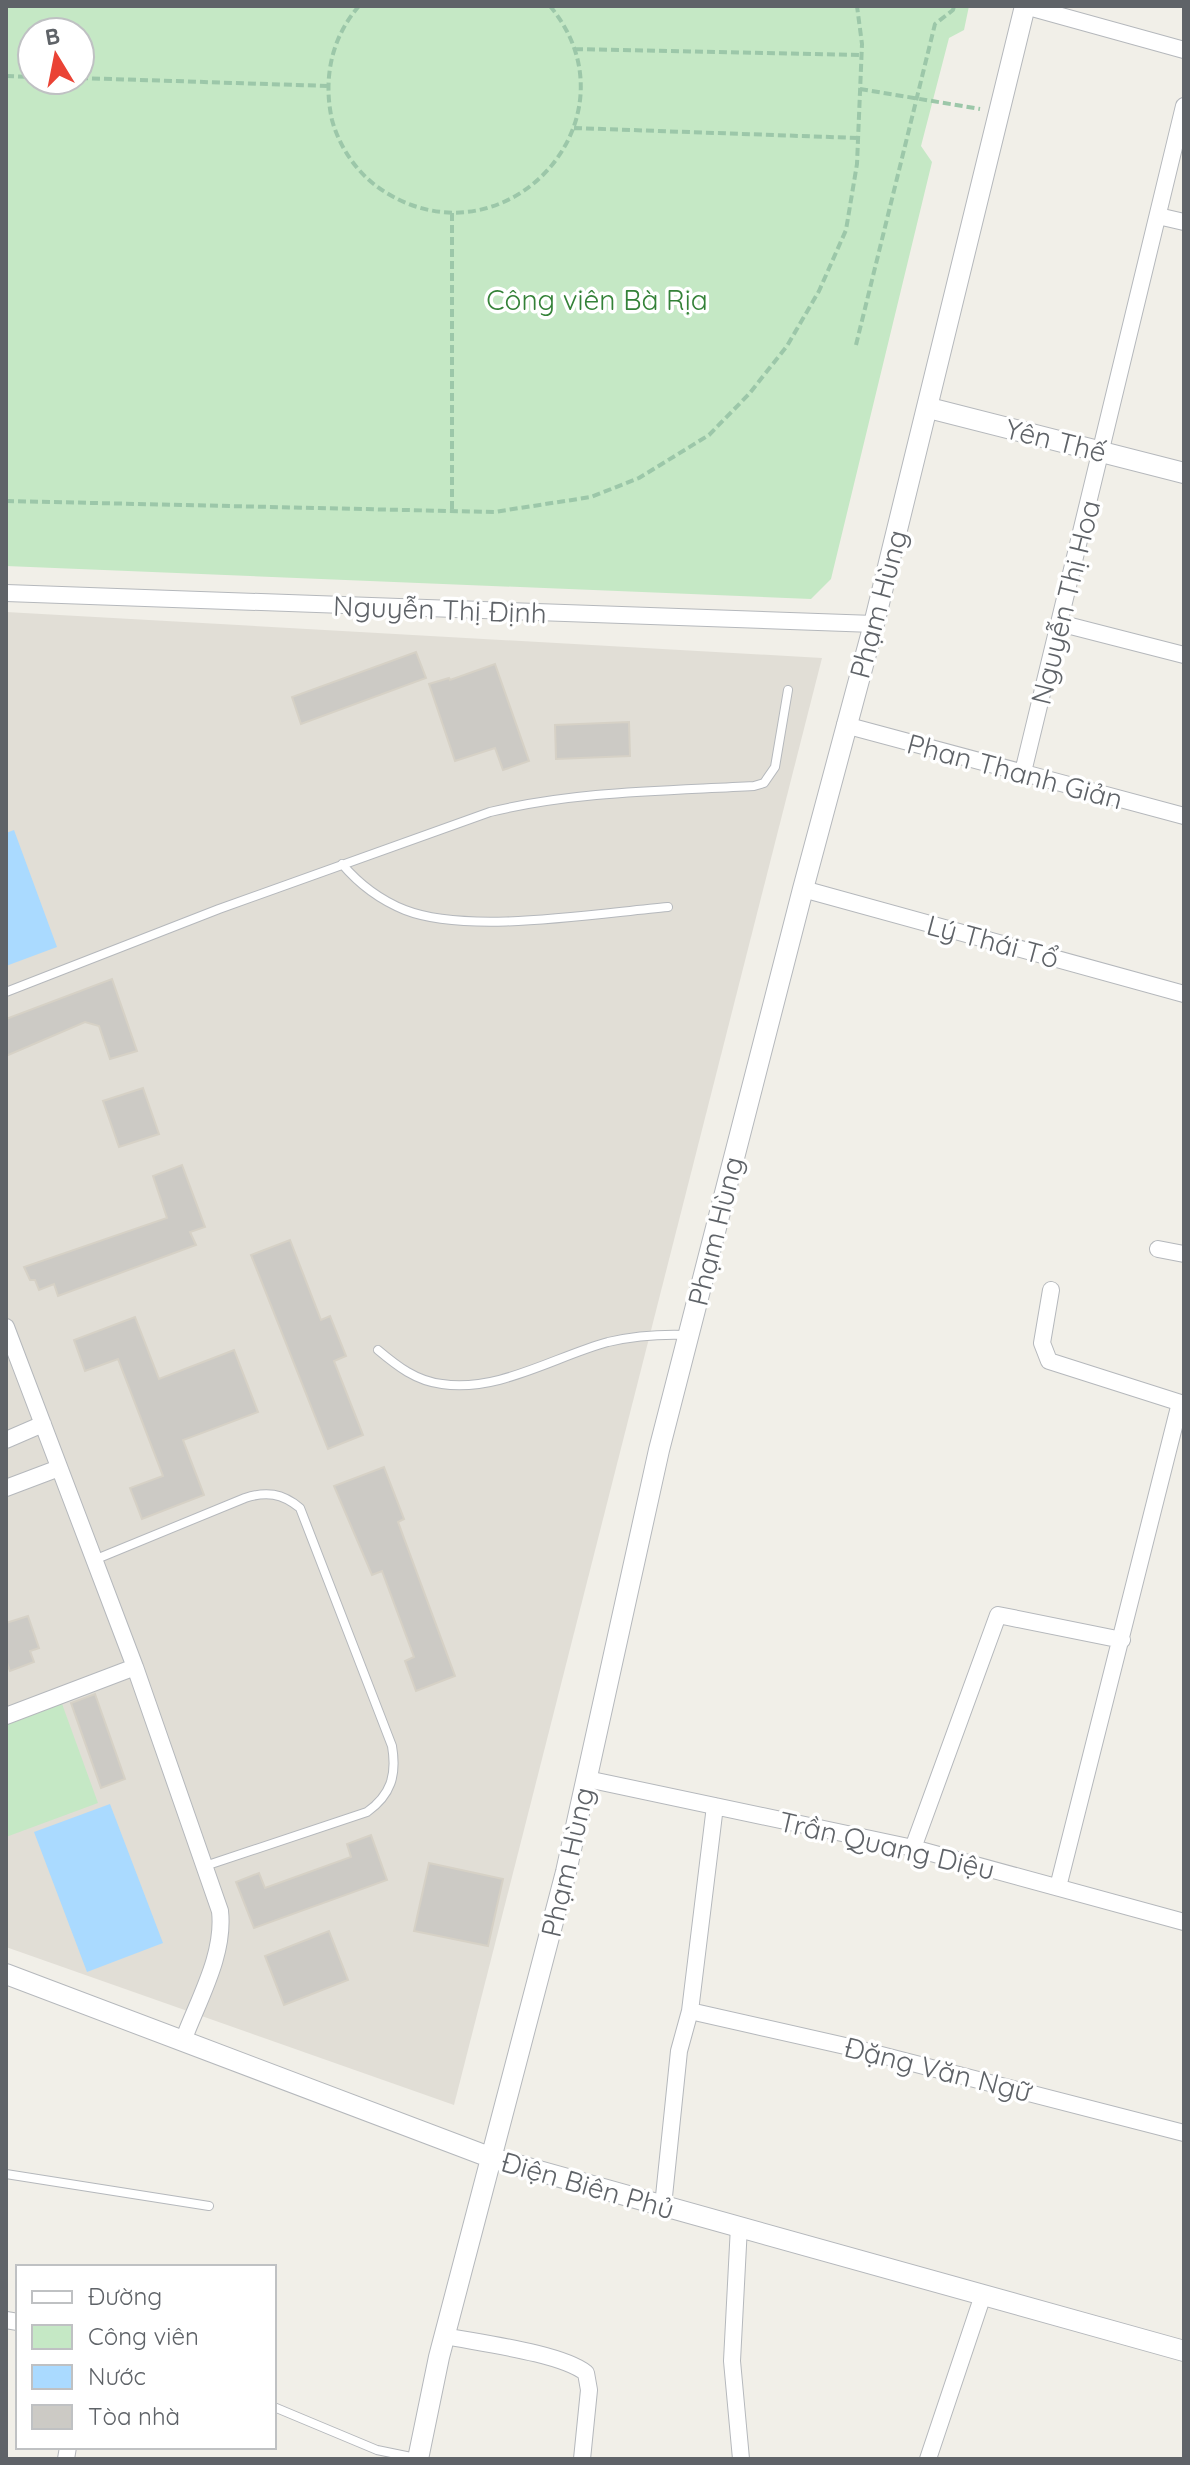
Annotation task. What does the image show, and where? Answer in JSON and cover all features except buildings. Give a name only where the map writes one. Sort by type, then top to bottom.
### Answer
[{"type":"street","points":[[1025,6],[1184,50]]},
{"type":"street","name":"Phạm Hùng","points":[[418,2459],[445,2336],[566,1872],[659,1450],[929,408],[1025,6]]},
{"type":"street","name":"Nguyễn Thị Hoa","points":[[1023,772],[1184,106]]},
{"type":"street","points":[[1158,216],[1184,222]]},
{"type":"street","name":"Yên Thế","points":[[929,408],[1184,473]]},
{"type":"street","name":"Nguyễn Thị Định","points":[[6,593],[874,624]]},
{"type":"street","points":[[1059,623],[1184,655]]},
{"type":"street","name":"Phan Thanh Giản","points":[[845,725],[1184,816]]},
{"type":"street","name":"Lý Thái Tổ","points":[[803,889],[1184,994]]},
{"type":"street","points":[[1158,1249],[1184,1254]]},
{"type":"street","points":[[1051,1290],[1042,1343],[1049,1361],[1182,1403],[1058,1887]]},
{"type":"street","points":[[6,1327],[135,1667],[215,1893],[221,1928],[219,1945],[183,2041]]},
{"type":"street","points":[[6,1440],[43,1424]]},
{"type":"street","points":[[6,1488],[59,1468]]},
{"type":"street","points":[[913,1848],[998,1615],[1122,1640]]},
{"type":"street","points":[[6,1716],[135,1667]]},
{"type":"street","name":"Trần Quang Diệu","points":[[587,1779],[913,1848],[1184,1922]]},
{"type":"street","points":[[663,2206],[679,2051],[690,2011],[715,1806]]},
{"type":"street","name":"Điện Biên Phủ","points":[[6,1974],[492,2158],[1184,2351]]},
{"type":"street","name":"Đặng Văn Ngữ","points":[[690,2011],[869,2052],[1184,2133]]},
{"type":"street","points":[[739,2226],[732,2361],[741,2459]]},
{"type":"street","points":[[928,2459],[983,2295]]},
{"type":"street","points":[[445,2336],[557,2359],[586,2373],[589,2390],[582,2459]]},
{"type":"lane","points":[[6,992],[450,825],[531,803],[584,795],[764,783],[775,767],[788,690]]},
{"type":"lane","points":[[342,864],[366,888],[391,903],[415,913],[449,919],[532,919],[668,907]]},
{"type":"lane","points":[[378,1350],[399,1368],[419,1378],[462,1386],[480,1384],[542,1366],[606,1343],[662,1334],[688,1335]]},
{"type":"lane","points":[[94,1560],[259,1494],[288,1498],[300,1508],[392,1746],[395,1762],[389,1789],[379,1803],[367,1812],[205,1866]]},
{"type":"lane","points":[[6,2174],[209,2206]]},
{"type":"lane","points":[[276,2408],[377,2450],[418,2459]]},
{"type":"path","points":[[359,6],[341,31],[334,49],[328,86],[329,106],[341,143],[364,175],[378,188],[404,202],[432,211],[452,213],[491,207],[527,190],[556,162],[574,128],[581,88],[575,49],[550,6]]},
{"type":"path","points":[[6,501],[494,512],[591,497],[639,478],[709,435],[749,394],[787,346],[819,291],[846,230],[857,164],[862,55],[857,6]]},
{"type":"path","points":[[856,345],[935,24],[954,6]]},
{"type":"path","points":[[575,49],[862,55]]},
{"type":"path","points":[[96,79],[328,86]]},
{"type":"path","points":[[860,89],[999,112]]},
{"type":"path","points":[[574,128],[858,138]]},
{"type":"path","points":[[452,213],[452,511]]},
{"type":"shaded area","points":[[6,612],[822,658],[454,2105],[6,1947]]},
{"type":"green space","name":"Công viên Bà Rịa","points":[[6,6],[969,6],[964,30],[949,38],[921,146],[932,162],[831,579],[811,599],[6,566]]},
{"type":"green space","points":[[61,1701],[98,1803],[6,1837],[6,1721]]},
{"type":"water","points":[[14,830],[57,947],[6,966],[6,833]]},
{"type":"water","points":[[110,1804],[163,1943],[87,1972],[34,1832]]}]
